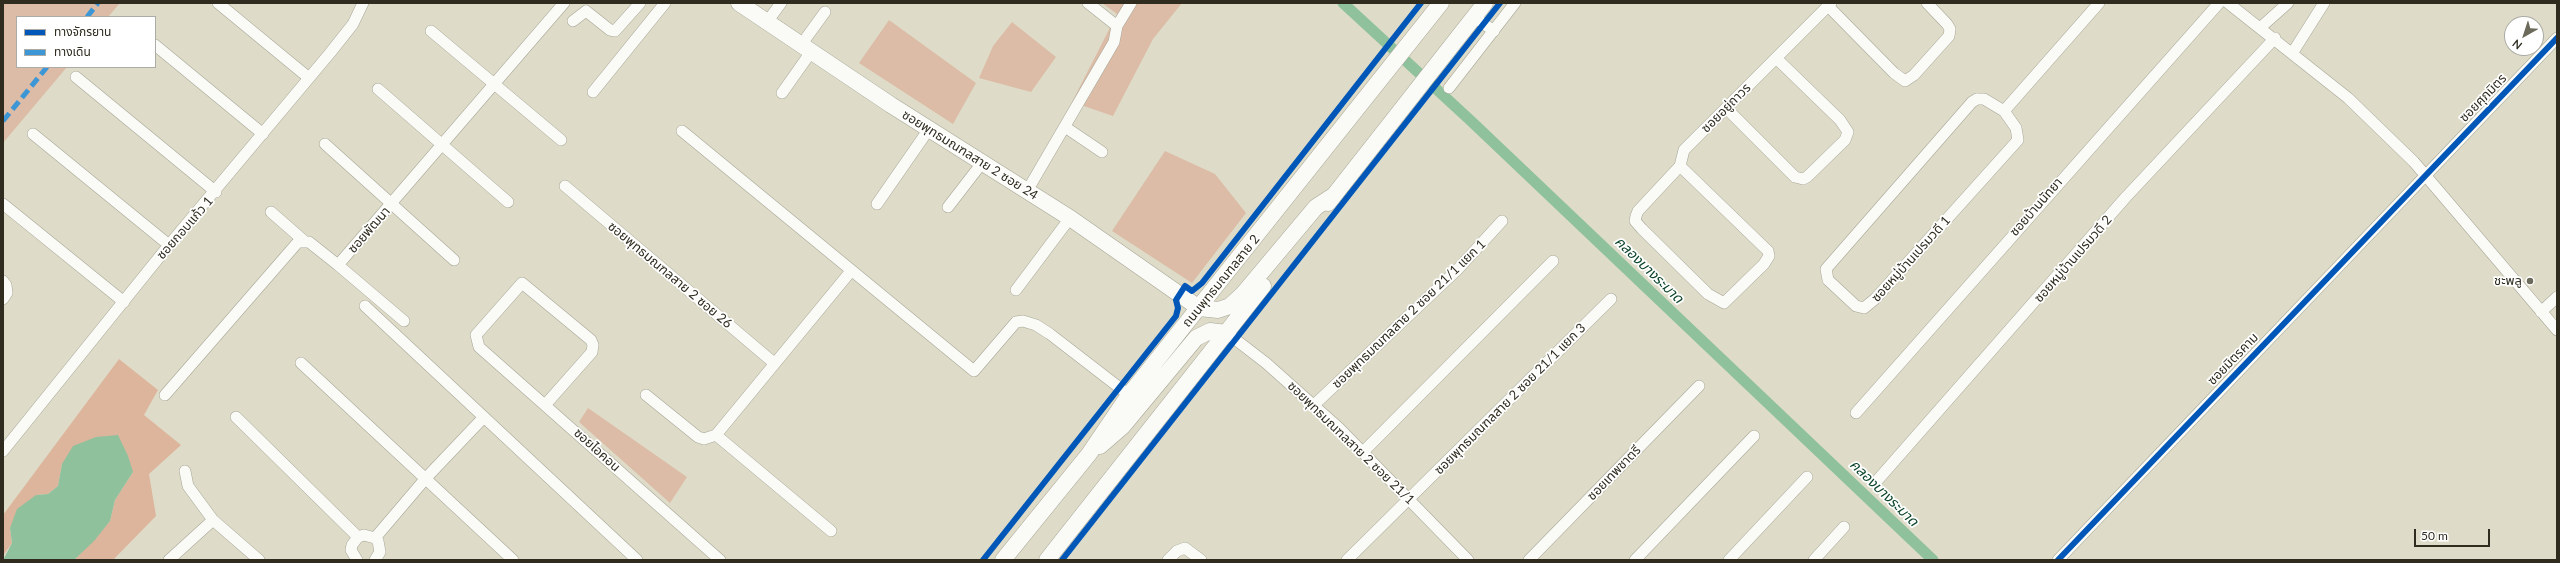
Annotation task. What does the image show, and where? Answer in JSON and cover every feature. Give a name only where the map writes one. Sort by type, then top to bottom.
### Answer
[{"type":"main road","name":"ซอยพุทธมณฑลสาย 2 ซอย 24","points":[[739,3],[929,129],[1070,218],[1199,308]]},
{"type":"main road","name":"ถนนพุทธมณฑลสาย 2","points":[[1003,560],[1089,454],[1129,395],[1441,3]]},
{"type":"main road","points":[[1047,560],[1484,3]]},
{"type":"main road","points":[[1199,308],[1218,310],[1236,301],[1316,207],[1333,196]]},
{"type":"main road","points":[[1089,454],[1110,439],[1122,426],[1196,338],[1210,331],[1227,332]]},
{"type":"street","points":[[218,3],[309,78]]},
{"type":"street","name":"ซอยกอบแก้ว 1","points":[[3,451],[169,245],[216,192],[353,24],[363,3]]},
{"type":"street","name":"ซอยพัฒนา","points":[[271,212],[303,240],[309,242],[338,265],[564,3]]},
{"type":"street","points":[[573,21],[586,11],[610,30],[615,31],[640,3]]},
{"type":"street","points":[[593,92],[665,3]]},
{"type":"street","points":[[767,22],[781,3]]},
{"type":"street","points":[[1088,3],[1118,26]]},
{"type":"street","points":[[1027,190],[1114,42],[1118,26],[1131,3]]},
{"type":"street","points":[[1449,88],[1515,3]]},
{"type":"street","points":[[1830,4],[1894,73],[1905,81],[1914,75],[1949,36],[1950,29],[1947,24],[1927,3]]},
{"type":"street","points":[[2004,111],[2099,3]]},
{"type":"street","name":"ซอยบ้านนัทยา","points":[[1856,413],[2219,3]]},
{"type":"street","points":[[2228,3],[2293,52],[2348,98],[2424,174],[2557,330]]},
{"type":"street","points":[[2261,27],[2288,3]]},
{"type":"street","points":[[2293,52],[2324,3]]},
{"type":"street","name":"ซอยอยู่ถาวร","points":[[1680,166],[1768,251],[1769,256],[1764,264],[1729,300],[1720,303],[1708,294],[1635,221],[1638,211],[1680,166],[1684,150],[1830,4]]},
{"type":"street","points":[[782,93],[825,12]]},
{"type":"street","points":[[1474,16],[1494,31]]},
{"type":"street","points":[[431,31],[495,83],[561,140]]},
{"type":"street","name":"ซอยหมู่บ้านเปรมวดี 2","points":[[1875,483],[2126,197],[2275,38]]},
{"type":"street","name":"ซอยศุภมิตร","points":[[2424,174],[2557,38]]},
{"type":"street","points":[[156,46],[263,134]]},
{"type":"street","points":[[1726,108],[1795,176],[1803,179],[1808,177],[1845,140],[1848,132],[1843,124],[1776,58]]},
{"type":"street","points":[[76,77],[216,192]]},
{"type":"street","points":[[378,89],[508,202]]},
{"type":"street","name":"ซอยหมู่บ้านเปรมวดี 1","points":[[1984,98],[2004,111],[2019,134],[2018,140],[1875,299],[1864,308],[1856,306],[1828,280],[1826,269],[1972,102],[1984,98]]},
{"type":"street","points":[[1065,127],[1102,152]]},
{"type":"street","points":[[877,204],[929,129]]},
{"type":"street","points":[[682,131],[974,371],[1016,322],[1023,321],[1036,325],[1050,334],[1129,395]]},
{"type":"street","points":[[33,134],[169,245]]},
{"type":"street","points":[[325,144],[454,260]]},
{"type":"street","points":[[948,207],[982,163]]},
{"type":"street","name":"ซอยมิตรคาม","points":[[2058,560],[2424,174]]},
{"type":"street","name":"ซอยพุทธมณฑลสาย 2 ซอย 26","points":[[565,186],[774,363]]},
{"type":"street","points":[[3,204],[124,302]]},
{"type":"street","points":[[1016,290],[1070,218]]},
{"type":"street","name":"ซอยพุทธมณฑลสาย 2 ซอย 21/1 แยก 1","points":[[1314,405],[1457,270],[1502,221]]},
{"type":"street","points":[[164,395],[298,242],[303,240]]},
{"type":"street","points":[[1363,452],[1553,261]]},
{"type":"street","points":[[338,265],[404,321]]},
{"type":"street","points":[[646,396],[698,436],[704,439],[716,435],[851,271]]},
{"type":"street","points":[[3,281],[6,285],[7,293],[3,299]]},
{"type":"street","name":"ซอยไอคอน","points":[[546,404],[592,352],[593,345],[591,340],[522,283],[476,335],[475,340],[479,347],[546,404],[720,560]]},
{"type":"street","points":[[2541,312],[2557,297]]},
{"type":"street","name":"ซอยพุทธมณฑลสาย 2 ซอย 21/1 แยก 3","points":[[1347,560],[1611,299]]},
{"type":"street","points":[[365,306],[637,560]]},
{"type":"street","name":"ซอยพุทธมณฑลสาย 2 ซอย 21/1","points":[[1227,332],[1314,405],[1409,498],[1468,560]]},
{"type":"street","points":[[301,363],[513,560]]},
{"type":"street","name":"ซอยเทพชาตรี","points":[[1529,560],[1699,386]]},
{"type":"street","points":[[236,417],[358,537]]},
{"type":"street","points":[[375,538],[426,478],[484,417]]},
{"type":"street","points":[[716,435],[831,531]]},
{"type":"street","points":[[1635,560],[1754,436]]},
{"type":"street","points":[[185,471],[188,486],[213,520],[259,560]]},
{"type":"street","points":[[1729,560],[1807,477]]},
{"type":"street","points":[[169,560],[213,520]]},
{"type":"street","points":[[1814,560],[1844,527]]},
{"type":"street","points":[[357,560],[351,550],[354,540],[358,537],[369,535],[375,538],[380,546],[380,552],[375,560]]},
{"type":"street","points":[[1168,560],[1176,551],[1185,548],[1201,560]]},
{"type":"shaded area","points":[[3,3],[120,3],[109,16],[16,16],[16,68],[66,68],[3,143]]},
{"type":"shaded area","points":[[1102,3],[1182,3],[1153,39],[1113,116],[1072,102],[1117,14]]},
{"type":"shaded area","points":[[889,20],[976,83],[953,124],[859,63]]},
{"type":"shaded area","points":[[1012,22],[1056,57],[1031,92],[979,78],[993,46]]},
{"type":"shaded area","points":[[1165,151],[1215,174],[1246,213],[1192,283],[1112,231]]},
{"type":"shaded area","points":[[119,359],[158,390],[144,415],[181,445],[149,474],[156,516],[113,560],[74,560],[110,521],[115,500],[133,472],[62,464],[58,486],[48,494],[36,495],[10,528],[12,543],[3,556],[3,515]]},
{"type":"shaded area","points":[[588,408],[687,477],[670,503],[579,422]]},
{"type":"shaded area","points":[[118,435],[128,456],[133,472],[115,500],[110,521],[94,541],[74,560],[3,560],[12,543],[10,528],[17,509],[36,495],[48,494],[58,486],[62,464],[73,446],[96,437]]},
{"type":"waterway","name":"คลองบางระมาด","points":[[1343,3],[1471,121],[1933,560]]},
{"type":"marked path","points":[[88,16],[98,3]]},
{"type":"marked path","points":[[3,121],[46,68]]},
{"type":"cycle path","points":[[983,560],[1176,316],[1178,308],[1176,300],[1185,286],[1192,291],[1202,283],[1421,3]]},
{"type":"cycle path","points":[[1062,560],[1500,3]]},
{"type":"cycle path","points":[[2058,560],[2557,38]]},
{"type":"place","name":"ชะพลู","points":[[2530,281]]}]
